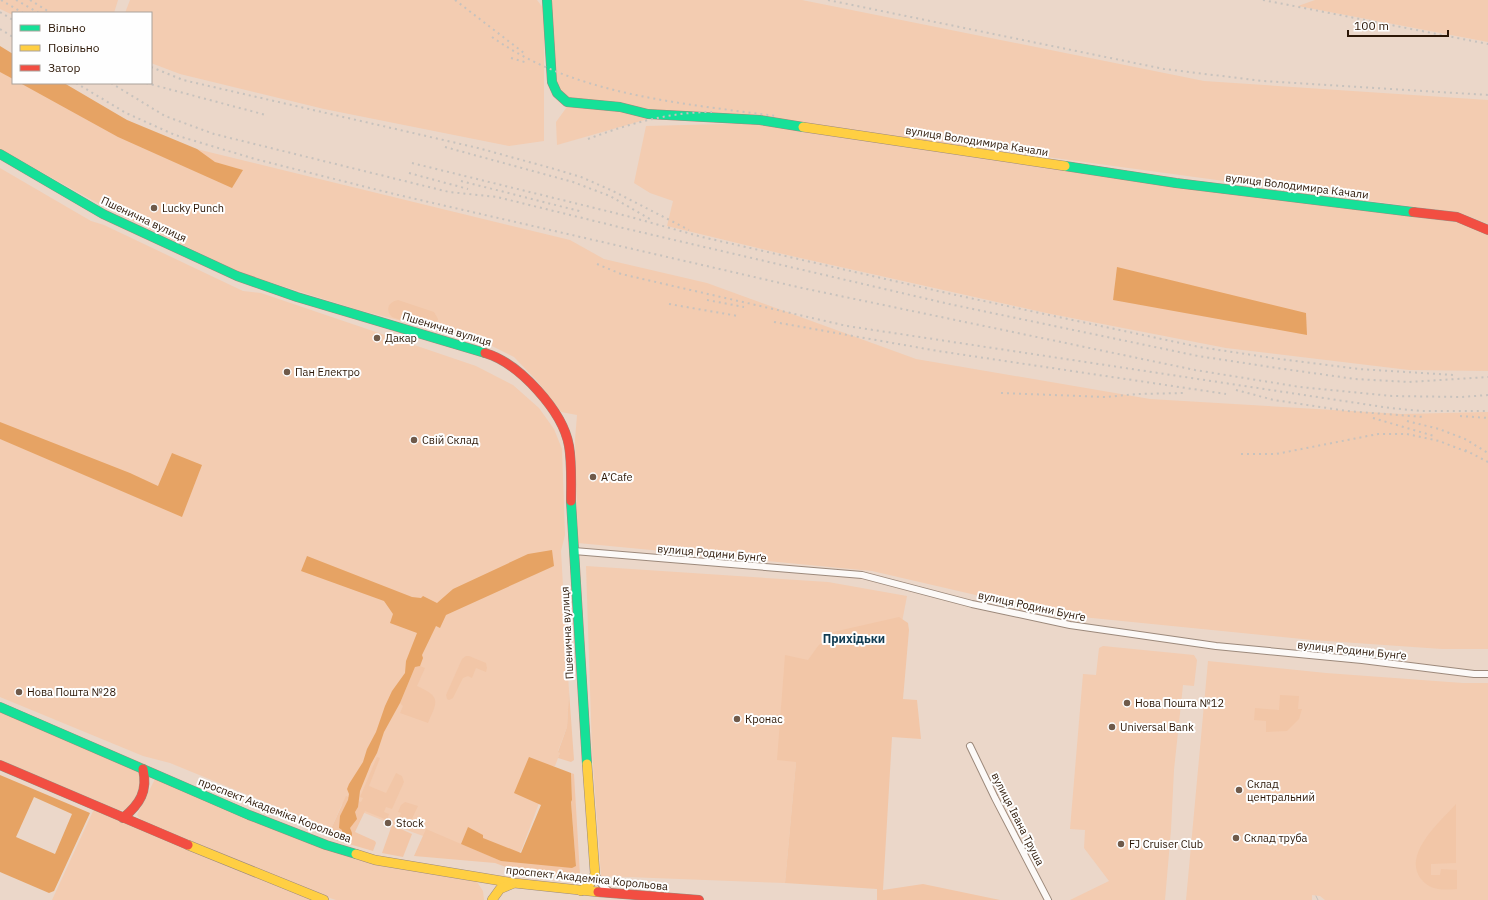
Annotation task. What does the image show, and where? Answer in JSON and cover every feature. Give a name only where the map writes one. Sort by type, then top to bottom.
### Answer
[{"type":"street","name":"вулиця Володимира Качали","points":[[547,0],[552,82],[557,93],[567,102],[620,107],[648,114],[760,120],[1176,183],[1457,217],[1488,230]]},
{"type":"street","name":"Пшенична вулиця","points":[[0,154],[103,214],[237,276],[297,297],[488,353],[508,364],[520,373],[536,389],[554,412],[564,430],[569,446],[586,750],[595,874]]},
{"type":"street","name":"вулиця Родини Бунґе","points":[[574,551],[862,575],[972,604],[1070,625],[1216,646],[1362,660],[1474,674],[1488,674]]},
{"type":"street","name":"проспект Академіка Корольова","points":[[0,707],[249,815],[326,845],[375,860],[514,883],[614,894],[699,900]]},
{"type":"street","name":"вулиця Івана Труша","points":[[970,746],[1048,900]]},
{"type":"street","points":[[0,765],[123,818],[324,900]]},
{"type":"street","points":[[123,818],[134,809],[142,796],[146,782],[143,769]]},
{"type":"street","points":[[582,891],[593,881],[595,874]]},
{"type":"street","points":[[595,874],[602,885],[614,894]]},
{"type":"street","points":[[492,900],[499,890],[514,883]]},
{"type":"shaded area","points":[[0,0],[118,0],[114,12],[12,12],[12,15],[0,9]]},
{"type":"shaded area","points":[[130,0],[537,0],[544,9],[544,141],[509,146],[324,109],[180,74],[152,63],[152,12],[125,12]]},
{"type":"shaded area","points":[[550,0],[802,0],[1204,81],[1488,100],[1488,224],[1460,213],[761,118],[676,111],[557,145],[556,122],[569,104],[555,83]]},
{"type":"shaded area","points":[[1315,0],[1488,0],[1488,42],[1298,6]]},
{"type":"shaded area","points":[[0,46],[12,53],[12,78],[0,72]]},
{"type":"shaded area","points":[[0,55],[12,62],[12,84],[51,84],[180,145],[570,240],[604,259],[707,283],[916,359],[1150,399],[1401,414],[1488,412],[1488,649],[1442,649],[1312,640],[1082,617],[980,596],[872,571],[578,543],[575,440],[577,415],[561,412],[538,382],[514,357],[492,346],[468,338],[359,310],[244,274],[110,210],[0,149]]},
{"type":"shaded area","points":[[22,84],[66,84],[127,120],[197,149],[215,162],[243,170],[232,188],[118,137]]},
{"type":"shaded area","points":[[760,123],[1175,187],[1456,222],[1488,234],[1488,371],[1409,370],[1226,348],[1051,314],[787,255],[667,226],[673,201],[650,193],[634,183],[646,126]]},
{"type":"shaded area","points":[[0,168],[91,221],[104,225],[243,291],[261,293],[476,366],[513,385],[539,408],[554,429],[562,449],[565,535],[561,551],[569,691],[567,727],[558,751],[560,753],[555,766],[553,766],[521,851],[499,863],[412,832],[342,804],[331,829],[170,763],[143,756],[0,697]]},
{"type":"shaded area","points":[[1117,267],[1306,313],[1307,335],[1113,300]]},
{"type":"shaded area","points":[[398,300],[434,312],[438,319],[436,325],[428,329],[392,317],[388,309],[390,304]]},
{"type":"shaded area","points":[[0,422],[130,473],[158,486],[172,453],[202,465],[182,517],[0,439]]},
{"type":"shaded area","points":[[552,550],[554,566],[446,615],[440,628],[436,626],[422,655],[423,658],[420,666],[415,667],[400,703],[384,732],[377,753],[360,791],[358,807],[355,812],[357,819],[350,828],[352,837],[343,839],[342,830],[339,828],[340,816],[348,800],[349,794],[347,789],[363,762],[367,749],[376,732],[392,691],[405,673],[406,661],[417,633],[390,623],[393,614],[384,601],[301,571],[307,556],[412,597],[421,598],[423,596],[437,603],[453,589],[528,554]]},
{"type":"shaded area","points":[[586,566],[828,582],[907,596],[892,674],[805,663],[785,883],[601,876],[592,750]]},
{"type":"shaded area","points":[[899,617],[908,623],[909,630],[903,699],[917,700],[921,739],[892,737],[883,890],[923,884],[1000,900],[877,900],[877,889],[785,883],[796,762],[777,760],[785,655],[808,660],[818,646],[833,632]]},
{"type":"shaded area","points":[[1103,646],[1194,655],[1197,660],[1194,686],[1183,685],[1174,770],[1165,900],[1070,900],[1109,881],[1084,848],[1085,830],[1070,829],[1083,674],[1096,675],[1099,648]]},
{"type":"shaded area","points":[[466,656],[486,663],[486,672],[476,668],[472,678],[468,676],[463,678],[453,698],[449,700],[447,699],[446,695],[462,659]]},
{"type":"shaded area","points":[[1208,661],[1326,673],[1463,683],[1488,683],[1488,900],[1325,900],[1320,896],[1312,895],[1312,900],[1186,900]]},
{"type":"shaded area","points":[[420,666],[425,668],[417,686],[431,693],[435,701],[434,710],[428,723],[400,713],[403,706],[400,703],[415,667]]},
{"type":"shaded area","points":[[569,691],[574,760],[571,762],[558,758],[560,753],[558,752],[567,727]]},
{"type":"shaded area","points":[[1280,695],[1299,696],[1298,709],[1302,709],[1299,719],[1287,731],[1266,732],[1266,721],[1254,720],[1255,708],[1279,710]]},
{"type":"shaded area","points":[[0,711],[139,771],[143,782],[133,805],[126,810],[118,810],[0,760]]},
{"type":"shaded area","points":[[377,757],[380,758],[369,786],[386,793],[396,773],[402,776],[404,782],[392,809],[386,807],[384,812],[389,814],[387,820],[365,811],[355,832],[375,841],[376,843],[373,851],[332,839],[336,832],[331,829],[346,796],[361,802],[363,798],[360,797]]},
{"type":"shaded area","points":[[529,757],[571,773],[571,802],[576,866],[572,868],[501,861],[461,844],[468,827],[483,835],[483,838],[521,853],[541,805],[514,793]]},
{"type":"shaded area","points":[[571,773],[574,774],[580,875],[578,877],[573,879],[555,876],[531,876],[495,863],[414,856],[426,829],[501,861],[576,865],[571,802]]},
{"type":"shaded area","points":[[0,775],[90,813],[54,891],[49,893],[0,872]],"holes":[[[34,797],[72,814],[55,854],[16,837]]]},
{"type":"shaded area","points":[[156,777],[396,867],[477,882],[483,891],[484,900],[336,900],[330,898],[142,821],[137,815]]},
{"type":"shaded area","points":[[405,802],[418,806],[410,823],[399,818],[401,813],[398,812],[401,805]]},
{"type":"shaded area","points":[[1456,804],[1456,863],[1431,864],[1431,875],[1440,875],[1441,869],[1457,870],[1457,889],[1438,889],[1429,886],[1422,880],[1417,870],[1416,860],[1425,839]]},
{"type":"shaded area","points":[[94,809],[313,900],[52,900]]},
{"type":"shaded area","points":[[392,825],[412,834],[403,857],[382,853]]},
{"type":"tram line","points":[[1316,896],[1318,900]]},
{"type":"railway","points":[[1,0],[21,12]]},
{"type":"railway","points":[[16,0],[37,12]]},
{"type":"railway","points":[[30,0],[49,12]]},
{"type":"railway","points":[[455,0],[524,53]]},
{"type":"railway","points":[[828,0],[1164,69],[1263,81],[1488,95]]},
{"type":"railway","points":[[1263,0],[1488,44]]},
{"type":"railway","points":[[0,12],[12,19]]},
{"type":"railway","points":[[0,29],[12,36]]},
{"type":"railway","points":[[492,37],[524,57],[557,72],[592,84],[665,101],[776,116]]},
{"type":"railway","points":[[511,58],[528,63]]},
{"type":"railway","points":[[152,67],[183,80],[478,148],[581,177],[613,191],[689,230]]},
{"type":"railway","points":[[78,84],[126,113],[175,135],[255,159],[394,194],[802,288],[1195,370],[1300,387],[1392,396],[1461,397],[1488,395]]},
{"type":"railway","points":[[113,84],[165,116],[214,134],[449,192],[497,197],[949,304],[1198,356],[1355,379],[1409,382],[1488,377]]},
{"type":"railway","points":[[150,84],[266,115]]},
{"type":"railway","points":[[588,139],[618,128],[649,120],[680,114],[712,112]]},
{"type":"railway","points":[[445,147],[573,182],[610,196],[650,219]]},
{"type":"railway","points":[[412,163],[627,216],[702,237],[951,294],[1199,347],[1359,369],[1453,375]]},
{"type":"railway","points":[[409,173],[468,189]]},
{"type":"railway","points":[[461,181],[583,212]]},
{"type":"railway","points":[[597,264],[621,274],[847,326],[1390,408],[1421,411],[1488,411]]},
{"type":"railway","points":[[707,300],[744,307]]},
{"type":"railway","points":[[669,304],[738,316]]},
{"type":"railway","points":[[774,322],[938,351],[1226,394]]},
{"type":"railway","points":[[1236,390],[1274,400],[1347,411],[1424,417]]},
{"type":"railway","points":[[1001,393],[1106,397],[1137,394],[1185,393]]},
{"type":"railway","points":[[1460,416],[1488,418]]},
{"type":"railway","points":[[1373,418],[1434,436]]},
{"type":"railway","points":[[1407,421],[1439,429],[1465,439],[1488,453]]},
{"type":"railway","points":[[1241,454],[1276,454],[1378,434],[1407,434],[1439,441],[1470,453]]},
{"type":"railway","points":[[1465,450],[1488,462]]},
{"type":"traffic: fast","points":[[547,0],[552,82],[557,93],[567,102],[620,107],[648,114],[760,120],[803,127]]},
{"type":"traffic: fast","points":[[0,154],[103,214],[237,276],[297,297],[485,353]]},
{"type":"traffic: fast","points":[[1065,166],[1176,183],[1413,212]]},
{"type":"traffic: fast","points":[[571,501],[587,764]]},
{"type":"traffic: fast","points":[[0,707],[249,815],[326,845],[356,854]]},
{"type":"traffic: slow","points":[[803,127],[1065,166]]},
{"type":"traffic: slow","points":[[581,891],[590,884],[595,874],[587,764]]},
{"type":"traffic: slow","points":[[188,845],[324,900]]},
{"type":"traffic: slow","points":[[356,854],[375,860],[514,883],[598,892]]},
{"type":"traffic: slow","points":[[492,900],[500,889],[512,884]]},
{"type":"traffic: jam","points":[[1413,212],[1457,217],[1488,230]]},
{"type":"traffic: jam","points":[[485,353],[498,358],[525,378],[538,390],[558,418],[565,432],[569,446],[571,466],[571,501]]},
{"type":"traffic: jam","points":[[0,765],[188,845]]},
{"type":"traffic: jam","points":[[123,818],[134,808],[141,796],[144,784],[143,769]]},
{"type":"traffic: jam","points":[[598,892],[699,900]]},
{"type":"place","name":"Lucky Punch","points":[[154,208]]},
{"type":"place","name":"Дакар","points":[[377,338]]},
{"type":"place","name":"Пан Електро","points":[[287,372]]},
{"type":"place","name":"Свій Склад","points":[[414,440]]},
{"type":"place","name":"A’Cafe","points":[[593,477]]},
{"type":"place","name":"Нова Пошта №28","points":[[19,692]]},
{"type":"place","name":"Нова Пошта №12","points":[[1127,703]]},
{"type":"place","name":"Кронас","points":[[737,719]]},
{"type":"place","name":"Universal Bank","points":[[1112,727]]},
{"type":"place","name":"Склад центральний","points":[[1239,790]]},
{"type":"place","name":"Stock","points":[[388,823]]},
{"type":"place","name":"Склад труба","points":[[1236,838]]},
{"type":"place","name":"FJ Cruiser Club","points":[[1121,844]]},
{"type":"district","name":"Прихідьки","points":[[854,639]]}]
